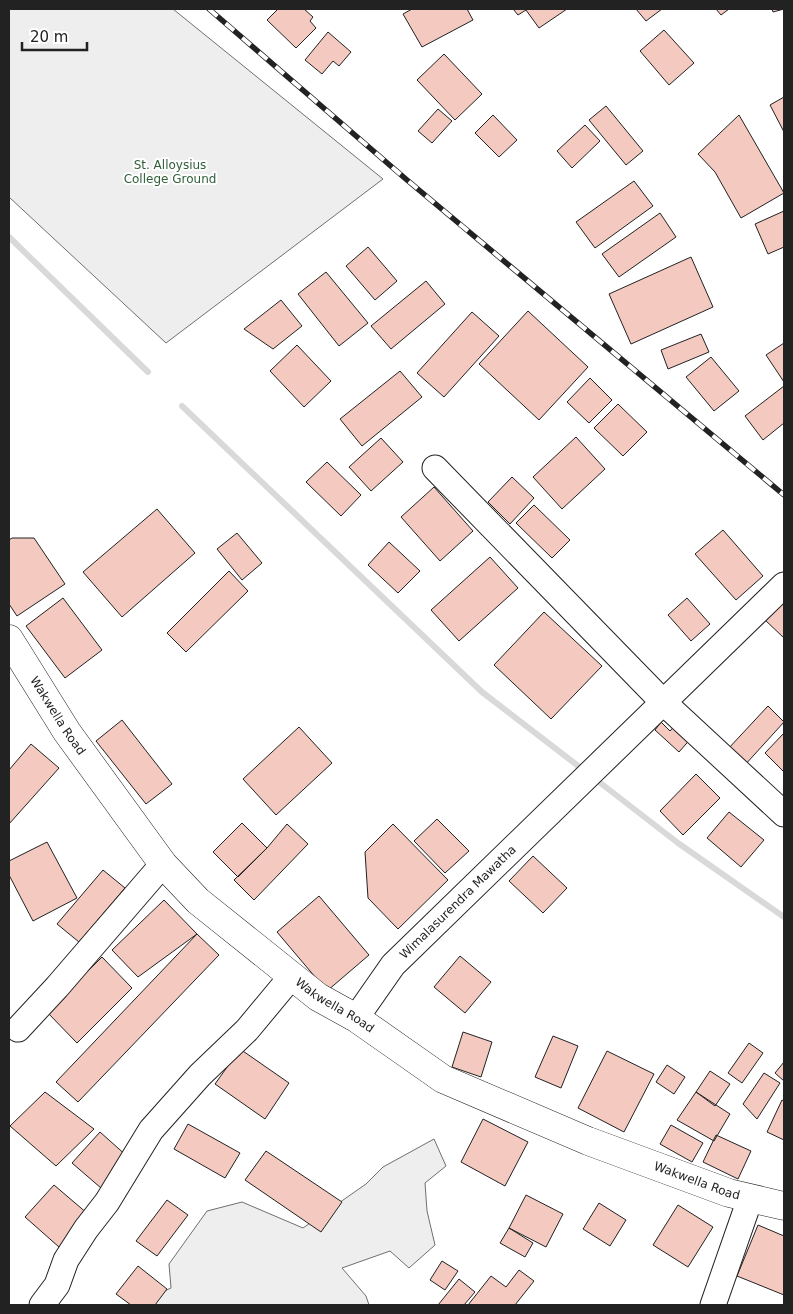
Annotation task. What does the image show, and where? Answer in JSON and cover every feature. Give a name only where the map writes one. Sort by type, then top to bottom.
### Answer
[{"type":"main road","name":"Wakwella Road","points":[[9,639],[67,732],[163,864],[198,901],[318,997],[356,1018],[443,1079],[588,1140],[750,1199],[784,1206]]},
{"type":"street","points":[[436,468],[663,702],[782,808]]},
{"type":"street","points":[[663,702],[784,585]]},
{"type":"street","name":"Wimalasurendra Mawatha","points":[[356,1018],[392,965],[663,702]]},
{"type":"street","points":[[18,1030],[163,864]]},
{"type":"street","points":[[42,1305],[57,1285],[71,1252],[107,1202],[152,1130],[200,1075],[248,1030],[291,977]]},
{"type":"street","points":[[713,1305],[750,1199]]},
{"type":"green space","name":"St. Alloysius College Ground","points":[[9,9],[173,9],[383,179],[166,343],[9,197]]},
{"type":"green space","points":[[434,1139],[446,1166],[425,1183],[427,1211],[435,1245],[409,1268],[390,1251],[342,1268],[366,1296],[369,1305],[133,1305],[171,1288],[169,1264],[207,1211],[242,1202],[303,1228],[366,1184],[383,1167]]},
{"type":"building","points":[[278,9],[304,9],[313,17],[310,21],[316,28],[296,48],[267,20]]},
{"type":"building","points":[[412,9],[467,9],[473,20],[422,47],[403,14]]},
{"type":"building","points":[[513,9],[567,9],[539,28],[526,10],[518,15]]},
{"type":"building","points":[[636,9],[662,9],[646,21]]},
{"type":"building","points":[[716,9],[729,9],[721,15]]},
{"type":"building","points":[[772,9],[784,9],[773,12]]},
{"type":"building","points":[[664,30],[694,63],[669,85],[640,51]]},
{"type":"building","points":[[328,32],[351,52],[339,66],[333,61],[322,74],[305,60]]},
{"type":"building","points":[[444,54],[482,94],[455,120],[417,80]]},
{"type":"building","points":[[784,97],[784,132],[770,105]]},
{"type":"building","points":[[606,106],[643,151],[626,165],[589,120]]},
{"type":"building","points":[[438,109],[452,121],[432,143],[418,131]]},
{"type":"building","points":[[493,115],[517,140],[499,157],[475,133]]},
{"type":"building","points":[[739,115],[784,193],[741,218],[715,172],[698,154]]},
{"type":"building","points":[[585,125],[600,141],[572,168],[557,151]]},
{"type":"building","points":[[634,181],[653,206],[595,248],[576,222]]},
{"type":"building","points":[[784,211],[784,247],[768,254],[755,224]]},
{"type":"building","points":[[660,213],[676,237],[619,277],[602,254]]},
{"type":"building","points":[[368,247],[397,281],[375,300],[346,266]]},
{"type":"building","points":[[691,257],[713,307],[631,344],[609,294]]},
{"type":"building","points":[[326,272],[368,323],[339,346],[298,294]]},
{"type":"building","points":[[426,281],[445,304],[391,349],[371,326]]},
{"type":"building","points":[[281,300],[302,326],[273,349],[244,329]]},
{"type":"building","points":[[528,311],[588,367],[539,420],[479,364]]},
{"type":"building","points":[[472,312],[499,336],[444,397],[417,373]]},
{"type":"building","points":[[701,334],[709,352],[668,369],[661,350]]},
{"type":"building","points":[[784,343],[784,382],[766,355]]},
{"type":"building","points":[[297,345],[331,381],[304,407],[270,371]]},
{"type":"building","points":[[711,357],[739,391],[714,411],[686,377]]},
{"type":"building","points":[[400,371],[422,397],[362,446],[340,419]]},
{"type":"building","points":[[590,378],[612,400],[589,423],[567,402]]},
{"type":"building","points":[[784,386],[784,423],[763,440],[745,416]]},
{"type":"building","points":[[618,404],[647,432],[623,456],[594,428]]},
{"type":"building","points":[[576,437],[605,469],[562,509],[533,477]]},
{"type":"building","points":[[381,438],[403,462],[371,491],[349,467]]},
{"type":"building","points":[[327,462],[361,495],[341,516],[306,482]]},
{"type":"building","points":[[512,477],[534,498],[510,524],[488,502]]},
{"type":"building","points":[[434,487],[473,531],[440,561],[401,517]]},
{"type":"building","points":[[534,505],[570,540],[552,558],[516,523]]},
{"type":"building","points":[[157,509],[195,553],[122,617],[83,572]]},
{"type":"building","points":[[723,530],[763,576],[736,600],[695,554]]},
{"type":"building","points":[[237,533],[262,563],[242,580],[217,549]]},
{"type":"building","points":[[12,538],[34,538],[65,584],[17,616],[9,604],[9,540]]},
{"type":"building","points":[[389,542],[420,571],[398,593],[368,565]]},
{"type":"building","points":[[490,557],[518,588],[459,641],[431,610]]},
{"type":"building","points":[[229,571],[248,591],[186,652],[167,633]]},
{"type":"building","points":[[63,598],[102,650],[65,678],[26,626]]},
{"type":"building","points":[[687,598],[710,624],[691,641],[668,615]]},
{"type":"building","points":[[784,599],[784,638],[764,619]]},
{"type":"building","points":[[544,612],[602,666],[551,719],[494,665]]},
{"type":"building","points":[[768,706],[784,722],[744,766],[727,750]]},
{"type":"building","points":[[122,720],[172,784],[146,804],[96,741]]},
{"type":"building","points":[[661,722],[670,731],[678,722],[693,736],[679,752],[655,730]]},
{"type":"building","points":[[299,727],[332,763],[276,815],[243,779]]},
{"type":"building","points":[[784,733],[784,772],[765,753]]},
{"type":"building","points":[[31,744],[59,768],[9,824],[9,770]]},
{"type":"building","points":[[696,774],[720,798],[683,835],[660,811]]},
{"type":"building","points":[[729,812],[764,840],[741,867],[707,838]]},
{"type":"building","points":[[437,819],[469,851],[445,873],[414,841]]},
{"type":"building","points":[[242,823],[267,848],[238,877],[213,852]]},
{"type":"building","points":[[287,824],[308,844],[254,900],[234,880],[267,848]]},
{"type":"building","points":[[393,824],[448,880],[398,929],[368,898],[365,852]]},
{"type":"building","points":[[47,842],[77,898],[33,921],[9,875],[9,861]]},
{"type":"building","points":[[533,856],[567,888],[543,913],[509,881]]},
{"type":"building","points":[[103,870],[125,888],[79,942],[57,924]]},
{"type":"building","points":[[319,896],[369,955],[327,991],[277,932]]},
{"type":"building","points":[[164,900],[197,934],[138,977],[112,950]]},
{"type":"building","points":[[197,934],[219,955],[78,1102],[56,1082]]},
{"type":"building","points":[[460,956],[491,982],[465,1013],[434,987]]},
{"type":"building","points":[[102,957],[132,988],[77,1043],[47,1012]]},
{"type":"building","points":[[463,1032],[492,1042],[481,1077],[452,1067]]},
{"type":"building","points":[[553,1036],[578,1046],[561,1088],[535,1077]]},
{"type":"building","points":[[749,1043],[763,1053],[742,1083],[728,1073]]},
{"type":"building","points":[[240,1049],[289,1083],[265,1119],[215,1084]]},
{"type":"building","points":[[607,1051],[654,1074],[624,1132],[578,1108]]},
{"type":"building","points":[[784,1062],[784,1081],[775,1073]]},
{"type":"building","points":[[667,1065],[685,1077],[674,1094],[656,1082]]},
{"type":"building","points":[[710,1071],[730,1084],[715,1106],[696,1092]]},
{"type":"building","points":[[764,1073],[780,1083],[757,1119],[743,1104]]},
{"type":"building","points":[[45,1092],[94,1129],[56,1166],[10,1126]]},
{"type":"building","points":[[696,1092],[730,1114],[714,1141],[677,1120]]},
{"type":"building","points":[[782,1100],[784,1101],[784,1140],[767,1132]]},
{"type":"building","points":[[483,1119],[528,1142],[505,1186],[461,1162]]},
{"type":"building","points":[[188,1124],[240,1153],[225,1178],[174,1149]]},
{"type":"building","points":[[671,1125],[703,1143],[692,1162],[660,1144]]},
{"type":"building","points":[[100,1132],[128,1157],[101,1188],[72,1163]]},
{"type":"building","points":[[716,1135],[751,1151],[738,1179],[703,1162]]},
{"type":"building","points":[[266,1151],[342,1202],[321,1232],[245,1180]]},
{"type":"building","points":[[54,1185],[88,1214],[59,1247],[25,1217]]},
{"type":"building","points":[[526,1195],[563,1214],[546,1247],[509,1228]]},
{"type":"building","points":[[167,1200],[188,1215],[157,1256],[136,1241]]},
{"type":"building","points":[[599,1203],[626,1220],[610,1246],[583,1229]]},
{"type":"building","points":[[678,1205],[713,1227],[688,1267],[653,1245]]},
{"type":"building","points":[[758,1225],[784,1236],[784,1295],[737,1276]]},
{"type":"building","points":[[509,1228],[533,1243],[525,1257],[500,1243]]},
{"type":"building","points":[[442,1261],[458,1271],[445,1290],[430,1280]]},
{"type":"building","points":[[138,1266],[167,1289],[155,1305],[131,1305],[116,1294]]},
{"type":"building","points":[[519,1270],[534,1281],[515,1305],[468,1305],[491,1276],[506,1287]]},
{"type":"building","points":[[459,1279],[475,1292],[464,1305],[438,1305]]},
{"type":"waterway","points":[[9,237],[148,372]]},
{"type":"waterway","points":[[182,406],[482,692],[586,772]]},
{"type":"waterway","points":[[594,778],[678,843],[784,917]]},
{"type":"railway","points":[[209,9],[407,180],[784,495]]}]
